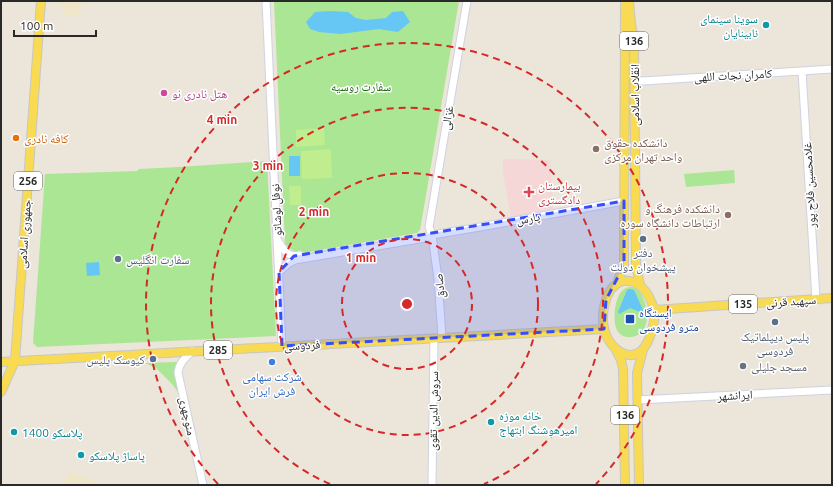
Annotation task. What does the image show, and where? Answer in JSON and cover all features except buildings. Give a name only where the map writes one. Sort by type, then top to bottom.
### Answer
[{"type":"main road","name":"جمهوری اسلامی","points":[[1,392],[15,361],[41,1]]},
{"type":"main road","name":"انقلاب اسلامی","points":[[626,1],[634,39],[636,265],[640,285]]},
{"type":"main road","name":"انقلاب اسلامی","points":[[617,283],[624,265],[624,43],[626,1]]},
{"type":"main road","points":[[634,39],[635,1]]},
{"type":"main road","points":[[624,80],[634,80]]},
{"type":"main road","points":[[629,281],[640,285],[649,296],[654,310],[654,322],[652,331],[643,350],[630,355],[622,353],[614,348],[609,341],[604,329],[603,315],[606,300],[610,291],[617,283],[629,281]]},
{"type":"main road","name":"سپهبد قرنی","points":[[654,310],[832,298]]},
{"type":"main road","name":"فردوسی","points":[[1,362],[604,329]]},
{"type":"main road","name":"136","points":[[614,348],[621,360],[623,369],[625,485]]},
{"type":"main road","name":"136","points":[[639,485],[637,373],[643,350]]},
{"type":"street","name":"نوفل لوشاتو","points":[[266,1],[282,346]]},
{"type":"street","name":"غزالی","points":[[432,235],[429,227],[467,1]]},
{"type":"street","name":"کامران نجات اللهی","points":[[634,80],[643,81],[832,69]]},
{"type":"street","name":"غلامحسین فلاح‌ پور","points":[[802,71],[816,299]]},
{"type":"street","name":"پارس","points":[[279,272],[294,258],[425,238],[432,235],[624,201]]},
{"type":"street","name":"صادق","points":[[432,235],[440,290],[438,337]]},
{"type":"street","points":[[277,240],[288,254],[294,258]]},
{"type":"street","name":"سروش الدین تقوی","points":[[432,485],[438,337]]},
{"type":"street","name":"منوچهری","points":[[192,351],[182,360],[178,373],[203,485]]},
{"type":"street","name":"ایرانشهر","points":[[638,400],[832,390]]},
{"type":"highlighted area","points":[[624,201],[624,265],[606,300],[604,329],[282,346],[279,272],[294,256]]},
{"type":"shaded area","points":[[61,1],[82,1],[79,15],[64,15],[64,8],[60,8]]},
{"type":"shaded area","name":"بیمارستان دادگستری","points":[[503,159],[550,160],[553,209],[511,217],[503,172]]},
{"type":"shaded area","points":[[69,472],[88,479],[103,485],[64,485]]},
{"type":"green space","name":"سفارت روسیه","points":[[274,1],[459,1],[420,230],[417,233],[297,254],[285,244]]},
{"type":"green space","points":[[324,128],[325,145],[296,147],[296,130]]},
{"type":"green space","points":[[331,149],[332,178],[302,179],[301,151]]},
{"type":"green space","points":[[267,161],[276,336],[37,347],[33,343],[45,174],[137,171],[139,169]]},
{"type":"green space","points":[[734,170],[735,183],[686,187],[684,174]]},
{"type":"green space","points":[[289,186],[301,186],[301,205],[290,205]]},
{"type":"green space","points":[[631,287],[639,291],[644,299],[647,319],[644,330],[641,333],[626,337],[617,330],[615,326],[615,309],[622,291],[625,288]]},
{"type":"green space","points":[[177,362],[174,371],[178,392],[156,368],[145,363]]},
{"type":"water","points":[[403,11],[410,22],[398,32],[379,29],[340,34],[319,32],[310,29],[306,22],[315,12],[348,12],[356,18],[366,20],[386,18],[392,12]]},
{"type":"water","points":[[289,156],[300,156],[300,176],[289,176]]},
{"type":"water","points":[[99,262],[100,275],[87,276],[86,263]]},
{"type":"water","points":[[627,290],[634,290],[644,312],[642,313],[630,308],[619,314],[618,312]]},
{"type":"place","name":"سوینا سینمای نابینایان","points":[[766,25]]},
{"type":"place","name":"هتل نادری نو","points":[[164,93]]},
{"type":"place","name":"کافه نادری","points":[[16,138]]},
{"type":"place","name":"دانشکده حقوق واحد تهران مرکزی","points":[[596,149]]},
{"type":"place","name":"بیمارستان دادگستری","points":[[529,192]]},
{"type":"place","name":"دانشکده فرهنگ و ارتباطات دانشگاه سوره","points":[[728,215]]},
{"type":"place","name":"دفتر پیشخوان دولت","points":[[643,239]]},
{"type":"place","name":"سفارت انگلیس","points":[[118,259]]},
{"type":"place","name":"ایستگاه مترو فردوسی","points":[[630,319]]},
{"type":"place","name":"پلیس دیپلماتیک فردوسی","points":[[775,322]]},
{"type":"place","name":"کیوسک پلیس","points":[[153,359]]},
{"type":"place","name":"شرکت سهامی فرش ایران","points":[[272,362]]},
{"type":"place","name":"مسجد جلیلی","points":[[743,366]]},
{"type":"place","name":"خانه موزه امیرهوشنگ ابتهاج","points":[[491,422]]},
{"type":"place","name":"پلاسکو 1400","points":[[14,432]]},
{"type":"place","name":"پاساژ پلاسکو","points":[[81,455]]}]
